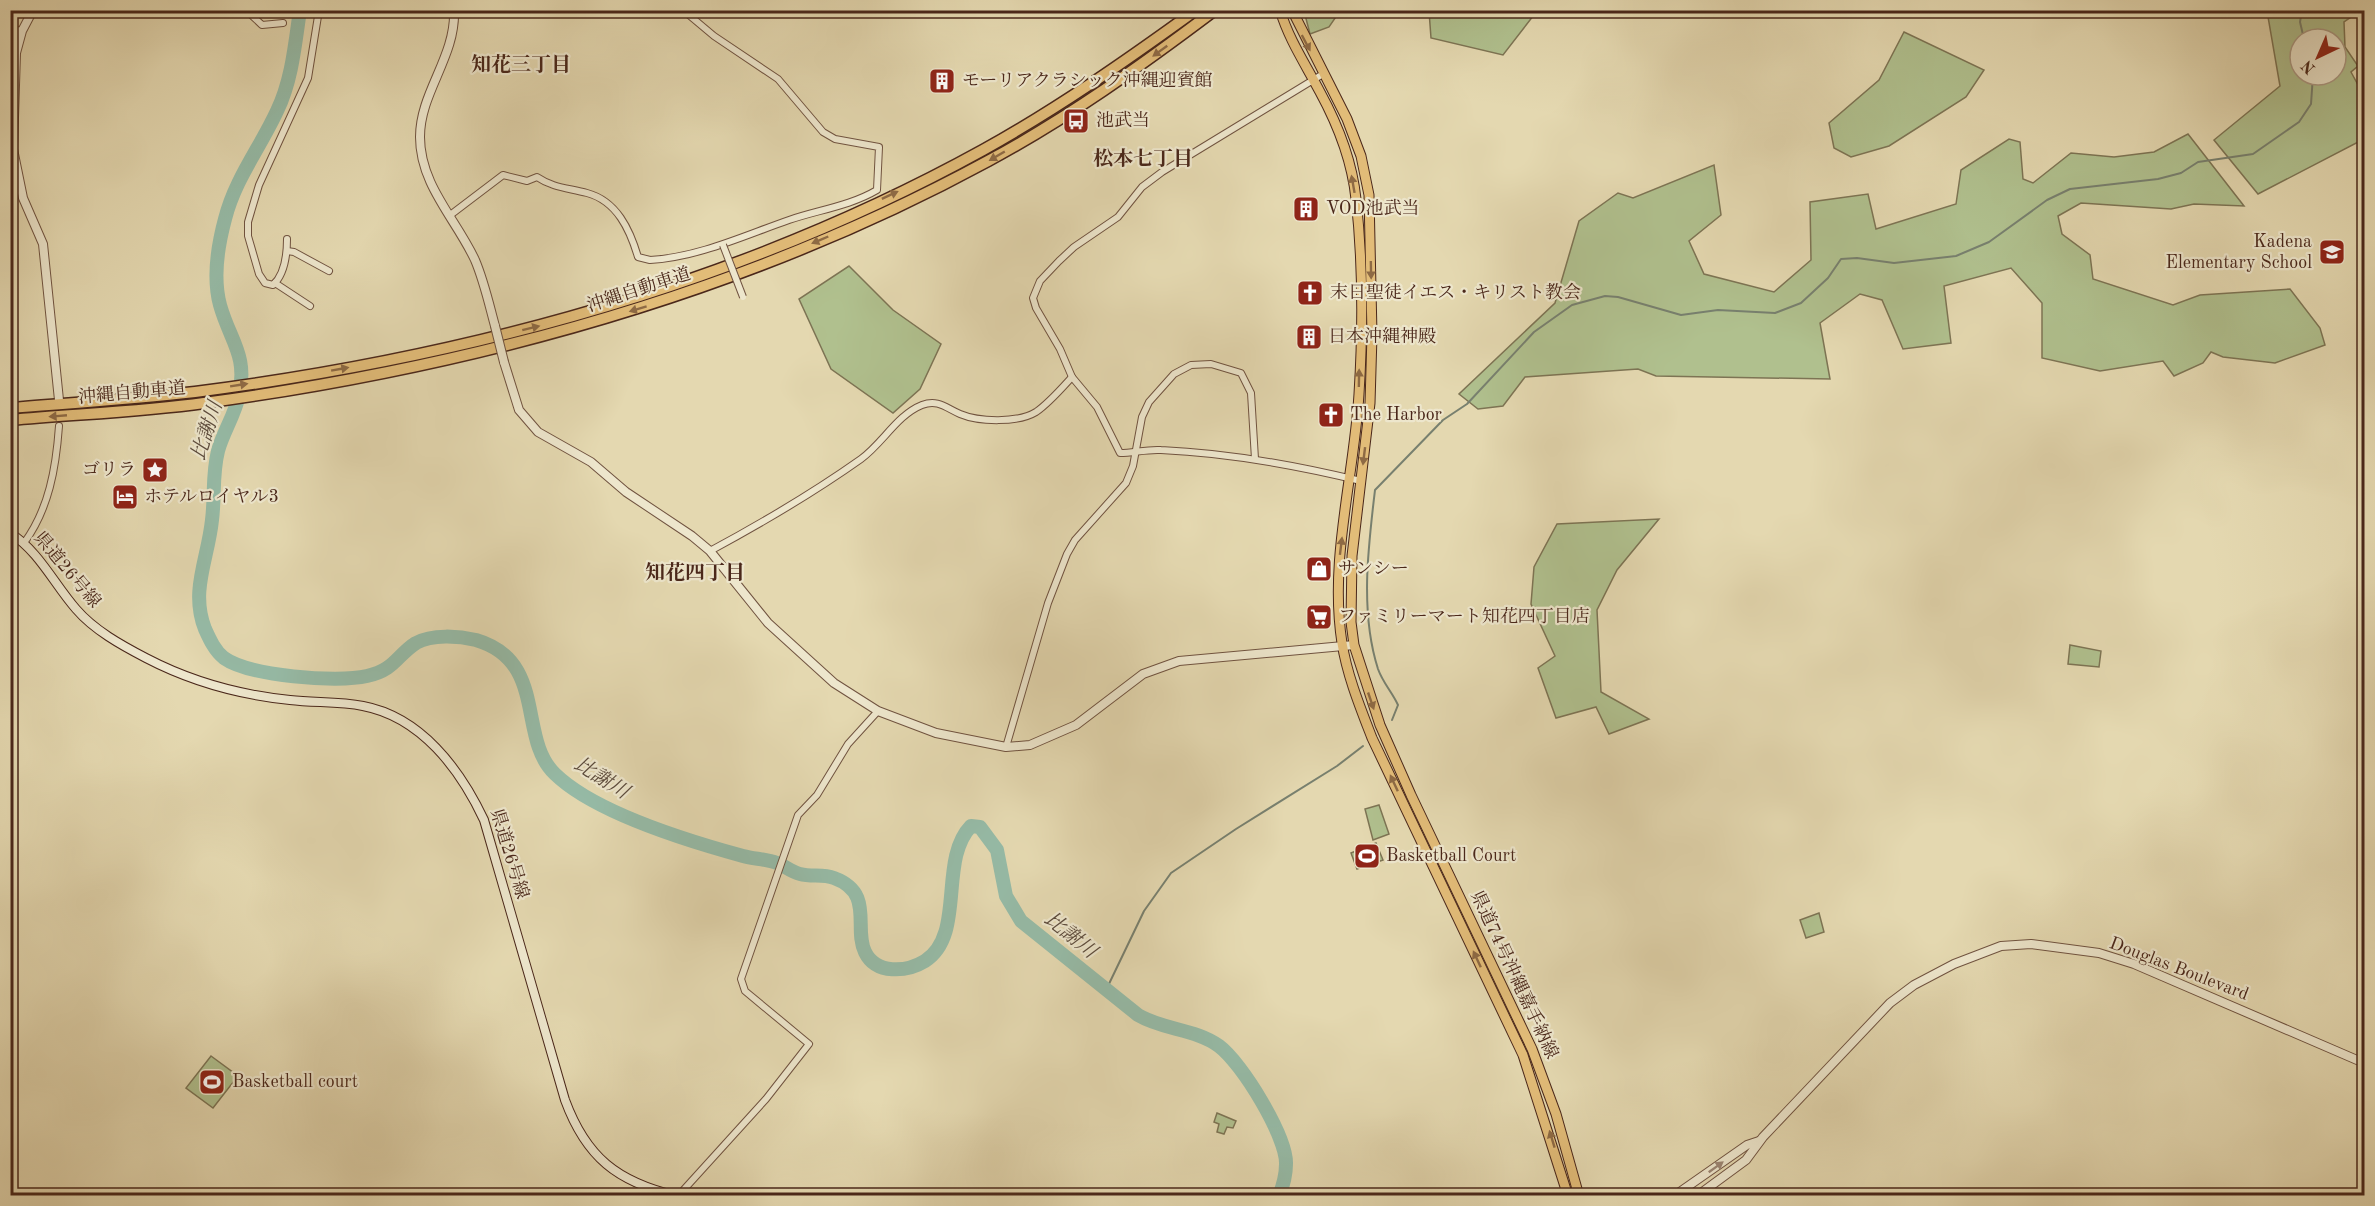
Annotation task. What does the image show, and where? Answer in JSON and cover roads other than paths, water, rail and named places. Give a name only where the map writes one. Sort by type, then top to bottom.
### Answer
[{"type":"highway","name":"沖縄自動車道","points":[[10,408],[195,392],[437,351],[551,323],[649,293],[786,243],[982,151],[1091,84],[1196,10]]},
{"type":"highway","name":"沖縄自動車道","points":[[10,420],[200,403],[283,391],[439,362],[553,334],[654,304],[789,253],[987,162],[1098,95],[1211,13]]},
{"type":"main road","points":[[1275,10],[1284,23]]},
{"type":"main road","name":"県道74号沖縄嘉手納線","points":[[1280,10],[1284,23],[1337,124],[1349,160],[1356,198],[1359,394],[1338,579],[1342,646],[1357,699],[1372,738],[1523,1055],[1568,1196]]},
{"type":"main road","name":"県道74号沖縄嘉手納線","points":[[1292,10],[1347,119],[1361,156],[1369,195],[1372,324],[1370,403],[1352,556],[1351,622],[1354,645],[1380,725],[1535,1059],[1557,1114],[1579,1196]]},
{"type":"main road","name":"県道26号線","points":[[10,533],[24,543],[87,620],[153,662],[192,678],[241,692],[289,700],[351,704],[375,709],[399,717],[419,731],[455,772],[484,820],[565,1100],[575,1125],[588,1146],[611,1168],[639,1185],[677,1196]]},
{"type":"street","points":[[33,10],[22,30],[16,53],[13,149],[23,198],[43,244],[59,400]]},
{"type":"street","points":[[246,10],[262,25],[283,24]]},
{"type":"street","points":[[310,306],[275,283],[265,283],[259,274],[248,236],[248,222],[259,185],[308,78],[319,10]]},
{"type":"street","points":[[454,10],[452,41],[426,104],[420,137],[428,176],[475,262],[519,410],[538,432],[591,462],[626,492],[692,536],[710,551],[768,623],[834,683],[878,711],[936,733],[1006,747],[1030,745],[1061,734],[1143,674],[1179,661],[1354,645]]},
{"type":"street","points":[[449,216],[503,175],[527,181],[537,177],[552,186],[590,194],[608,203],[628,227],[639,257],[643,260],[665,259],[723,245],[791,219],[820,213],[865,197],[877,190],[879,147],[835,140],[823,132],[778,79],[714,36],[683,10]]},
{"type":"street","points":[[10,29],[22,30]]},
{"type":"street","points":[[1323,74],[1162,172],[1142,187],[1118,217],[1074,247],[1040,281],[1033,298],[1072,377],[1097,407],[1117,450],[1123,453],[1137,450],[1181,451],[1255,459],[1313,468],[1361,481]]},
{"type":"street","points":[[275,283],[287,251],[287,239]]},
{"type":"street","points":[[723,245],[743,297]]},
{"type":"street","points":[[287,251],[294,252],[329,271]]},
{"type":"street","points":[[1006,747],[1048,603],[1067,554],[1076,540],[1126,483],[1137,450],[1145,410],[1162,386],[1182,369],[1191,365],[1211,364],[1241,373],[1247,381],[1253,406],[1255,459]]},
{"type":"street","points":[[710,551],[801,499],[861,459],[876,448],[907,414],[919,406],[941,403],[963,415],[980,419],[1023,416],[1038,410],[1072,377]]},
{"type":"street","points":[[24,543],[54,477],[59,426]]},
{"type":"street","points":[[677,1196],[766,1099],[809,1044],[745,991],[742,985],[743,969],[798,814],[817,795],[848,744],[878,711]]},
{"type":"street","name":"Douglas Boulevard","points":[[1697,1196],[1746,1160],[1761,1139],[1890,1003],[1929,976],[1974,955],[2001,946],[2031,944],[2067,948],[2099,953],[2134,964],[2364,1063]]},
{"type":"street","name":"Douglas Boulevard","points":[[1674,1196],[1747,1145],[1761,1139]]},
{"type":"waterway","name":"比謝川","points":[[300,10],[292,62],[282,99],[229,204],[218,251],[218,295],[224,318],[237,348],[241,369],[237,402],[216,460],[212,520],[201,575],[199,601],[201,615],[205,629],[218,652],[236,664],[253,669],[294,676],[336,679],[367,676],[384,670],[416,643],[430,638],[454,637],[476,640],[499,650],[513,665],[523,682],[537,741],[544,759],[555,774],[572,788],[594,801],[643,824],[721,850],[777,863],[804,875],[834,878],[847,885],[859,902],[862,943],[865,952],[876,965],[884,968],[901,969],[918,965],[937,949],[945,934],[949,916],[953,877],[961,840],[971,826],[980,827],[997,850],[1006,896],[1021,921],[1138,1015],[1158,1024],[1210,1040],[1229,1055],[1251,1084],[1279,1137],[1286,1164],[1279,1196]]},
{"type":"waterway","points":[[2301,27],[2302,10]]},
{"type":"waterway","points":[[1392,720],[1398,705],[1378,669],[1372,648],[1367,603],[1368,557],[1375,490],[1443,420],[1467,404],[1534,332],[1572,305],[1605,296],[1618,297],[1681,315],[1718,310],[1775,313],[1801,303],[1828,278],[1841,259],[1857,258],[1894,263],[1956,256],[1989,242],[2047,200],[2070,189],[2158,179],[2181,173],[2198,162],[2253,154],[2299,122],[2311,104],[2312,87]]},
{"type":"waterway","points":[[1107,988],[1144,911],[1171,873],[1337,766],[1363,746]]},
{"type":"place","name":"モーリアクラシック沖縄迎賓館","points":[[942,81]]},
{"type":"place","name":"池武当","points":[[1076,121]]},
{"type":"place","name":"VOD池武当","points":[[1306,209]]},
{"type":"place","name":"Kadena Elementary School","points":[[2332,252]]},
{"type":"place","name":"末日聖徒イエス・キリスト教会","points":[[1310,293]]},
{"type":"place","name":"日本沖縄神殿","points":[[1309,337]]},
{"type":"place","name":"The Harbor","points":[[1331,415]]},
{"type":"place","name":"ゴリラ","points":[[155,470]]},
{"type":"place","name":"ホテルロイヤル3","points":[[125,497]]},
{"type":"place","name":"サンシー","points":[[1319,569]]},
{"type":"place","name":"ファミリーマート知花四丁目店","points":[[1319,617]]},
{"type":"place","name":"Basketball Court","points":[[1367,856]]},
{"type":"place","name":"Basketball court","points":[[212,1082]]},
{"type":"district","name":"知花三丁目","points":[[521,66]]},
{"type":"district","name":"松本七丁目","points":[[1143,160]]},
{"type":"district","name":"知花四丁目","points":[[695,574]]}]
